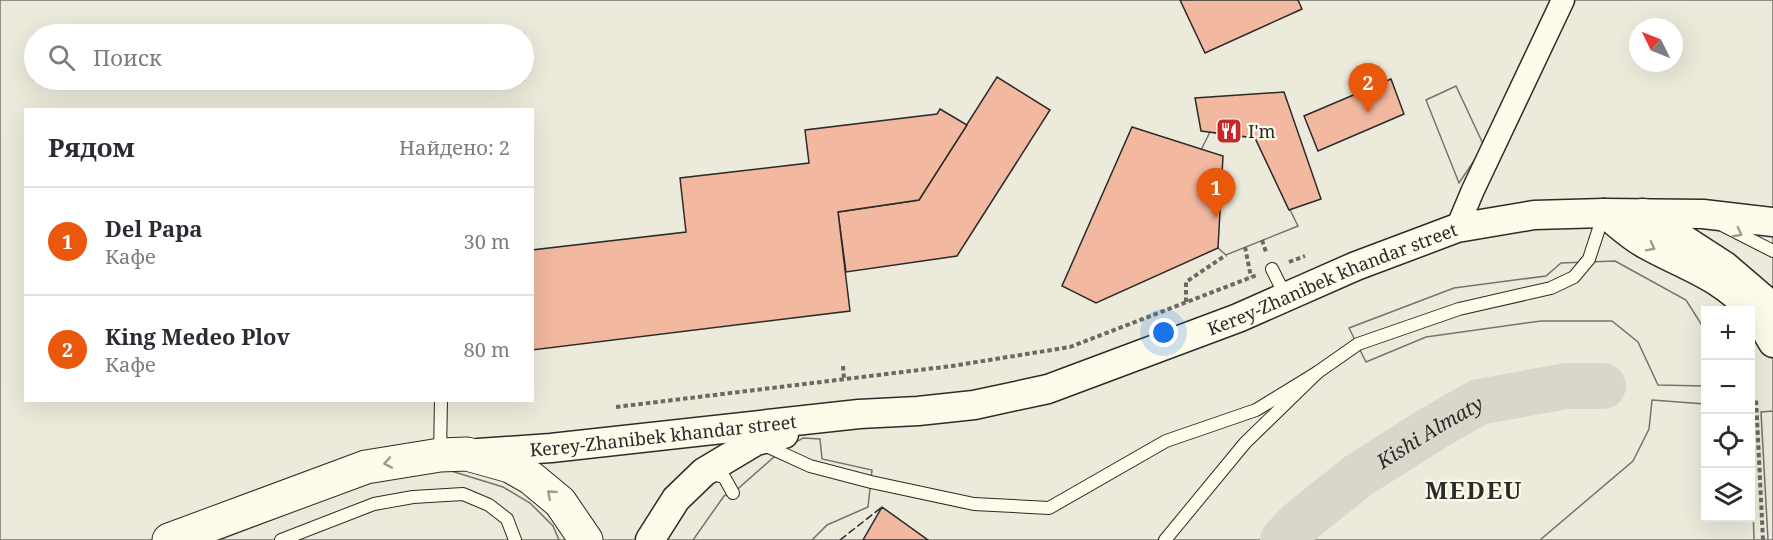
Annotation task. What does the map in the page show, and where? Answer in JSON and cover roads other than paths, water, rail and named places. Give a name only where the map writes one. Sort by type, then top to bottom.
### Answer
[{"type":"main road","name":"Kerey-Zhanibek khandar street","points":[[169,540],[366,467],[453,454],[510,466],[531,478],[560,502],[586,540]]},
{"type":"street","points":[[1457,228],[1563,0]]},
{"type":"street","points":[[1604,213],[1642,243],[1708,276],[1728,289],[1746,306]]},
{"type":"street","name":"Kerey-Zhanibek khandar street","points":[[453,454],[551,448],[859,414],[974,405],[1048,389],[1238,318],[1356,266],[1457,228],[1534,215],[1604,213],[1703,214],[1773,222]]},
{"type":"street","points":[[1643,213],[1725,266],[1773,310]]},
{"type":"street","points":[[1755,317],[1773,343]]},
{"type":"street","name":"Kerey-Zhanibek khandar street","points":[[650,540],[676,500],[704,472],[756,441],[859,414]]},
{"type":"lane","points":[[756,441],[810,466],[871,482],[974,504],[1049,508],[1166,441],[1256,410],[1358,344],[1459,309],[1551,288],[1574,277],[1589,258],[1604,213]]},
{"type":"lane","points":[[1703,214],[1773,251]]},
{"type":"lane","points":[[1272,269],[1286,297]]},
{"type":"lane","points":[[1164,540],[1245,443],[1318,372]]},
{"type":"lane","points":[[441,402],[453,454]]},
{"type":"lane","points":[[704,472],[724,477],[733,493]]},
{"type":"lane","points":[[281,540],[374,504],[413,497],[463,494],[489,505],[507,519],[515,540]]},
{"type":"waterway","name":"Kіshі Almaty","points":[[1283,540],[1299,523],[1359,475],[1479,402],[1566,386],[1603,386]]},
{"type":"place","name":"King Medeo Plov","points":[[1368,113]]},
{"type":"place","name":"I'm","points":[[1229,131]]},
{"type":"place","name":"Del Papa","points":[[1216,218]]},
{"type":"district","name":"MEDEU","points":[[1474,489]]}]
